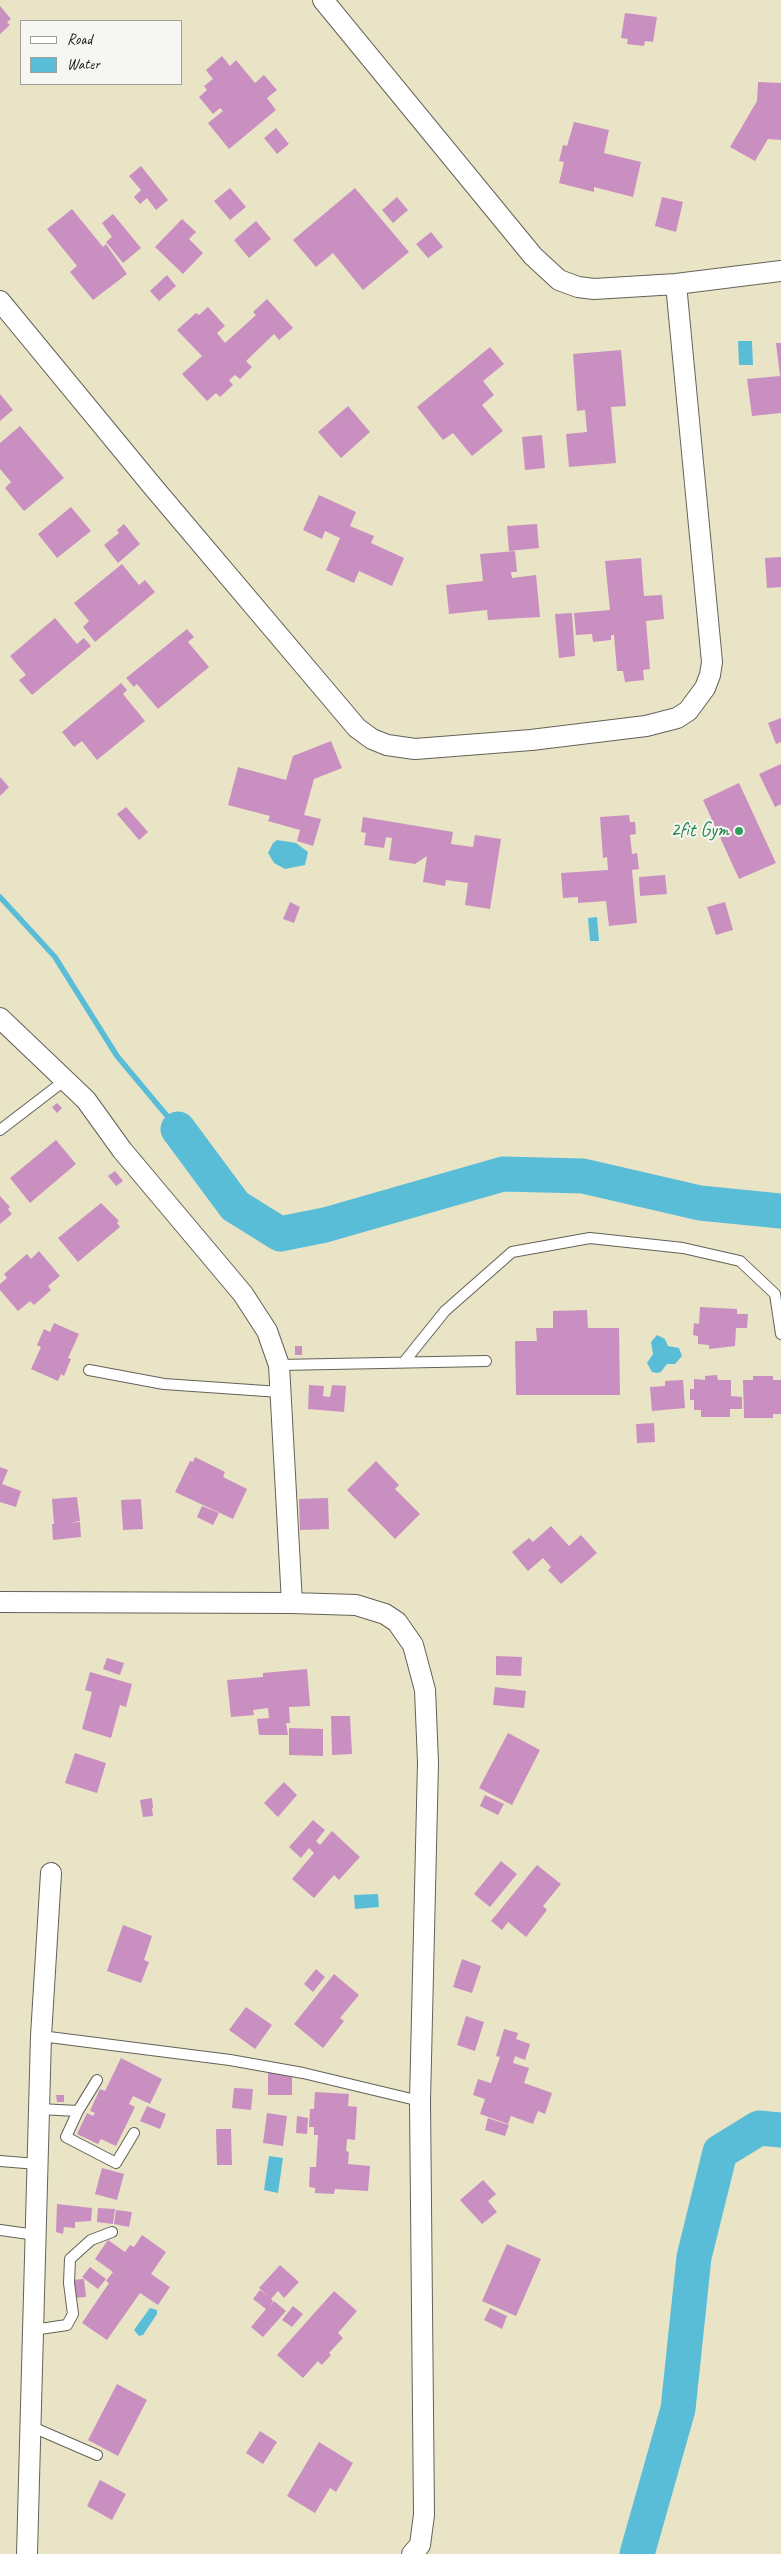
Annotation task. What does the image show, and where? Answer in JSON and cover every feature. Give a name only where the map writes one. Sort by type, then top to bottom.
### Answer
[{"type":"street","points":[[323,0],[533,256],[559,280],[578,287],[594,289],[676,284],[781,271]]},
{"type":"street","points":[[0,301],[154,488],[358,728],[372,739],[387,745],[416,749],[532,740],[646,726],[676,718],[688,711],[705,688],[710,676],[712,662],[676,284]]},
{"type":"street","points":[[0,1018],[86,1100],[122,1150],[243,1294],[267,1332],[279,1365],[292,1603]]},
{"type":"street","points":[[0,1602],[356,1605],[385,1614],[406,1633],[419,1660],[425,1690],[428,1762],[420,2101],[424,2515],[420,2545],[412,2554]]},
{"type":"street","points":[[28,2554],[39,2109],[51,1873]]},
{"type":"lane","points":[[0,1130],[64,1081]]},
{"type":"lane","points":[[404,1362],[445,1311],[512,1252],[590,1238],[684,1248],[740,1260],[775,1294],[780,1334]]},
{"type":"lane","points":[[279,1365],[486,1361]]},
{"type":"lane","points":[[89,1370],[164,1384],[280,1392]]},
{"type":"lane","points":[[42,2036],[230,2060],[294,2071],[420,2101]]},
{"type":"lane","points":[[97,2080],[78,2111],[66,2137],[116,2163],[134,2133]]},
{"type":"lane","points":[[39,2109],[78,2111]]},
{"type":"lane","points":[[0,2161],[38,2164]]},
{"type":"lane","points":[[0,2230],[36,2235]]},
{"type":"lane","points":[[33,2330],[67,2325],[73,2314],[69,2283],[70,2259],[91,2240],[112,2232]]},
{"type":"lane","points":[[30,2426],[97,2455]]},
{"type":"water","points":[[738,341],[752,341],[753,365],[739,365]]},
{"type":"water","points":[[277,840],[296,843],[308,852],[305,865],[285,869],[274,863],[268,853],[273,843]]},
{"type":"water","points":[[597,917],[599,941],[590,941],[588,918]]},
{"type":"water","points":[[657,1335],[665,1339],[668,1346],[679,1348],[682,1356],[675,1364],[667,1364],[661,1372],[657,1373],[652,1372],[647,1363],[653,1354],[651,1342]]},
{"type":"water","points":[[378,1894],[379,1907],[355,1909],[354,1895]]},
{"type":"water","points":[[269,2156],[283,2158],[278,2193],[264,2190]]},
{"type":"water","points":[[150,2308],[157,2310],[157,2314],[143,2335],[139,2336],[134,2330]]},
{"type":"building","points":[[0,6],[11,19],[7,22],[10,25],[0,34]]},
{"type":"building","points":[[625,13],[657,17],[653,42],[645,41],[644,46],[627,44],[628,39],[621,38]]},
{"type":"building","points":[[222,56],[230,66],[236,60],[255,83],[264,75],[277,90],[267,98],[276,110],[229,149],[208,123],[223,111],[220,108],[213,114],[199,97],[207,90],[204,86],[213,79],[206,70]]},
{"type":"building","points":[[758,82],[781,83],[781,140],[768,139],[755,161],[730,147],[757,101]]},
{"type":"building","points":[[574,122],[609,130],[604,153],[641,162],[633,197],[594,187],[594,192],[559,183],[564,162],[559,161],[563,145],[567,146]]},
{"type":"building","points":[[276,128],[289,144],[277,154],[264,138]]},
{"type":"building","points":[[141,166],[168,200],[156,210],[147,198],[140,204],[134,197],[141,190],[129,176]]},
{"type":"building","points":[[230,188],[246,207],[230,220],[214,201]]},
{"type":"building","points":[[355,188],[409,252],[363,290],[333,253],[316,267],[293,240]]},
{"type":"building","points":[[397,197],[408,210],[393,223],[382,210]]},
{"type":"building","points":[[662,197],[683,202],[676,232],[655,226]]},
{"type":"building","points":[[72,209],[103,247],[106,244],[127,274],[93,300],[70,272],[77,266],[47,229]]},
{"type":"building","points":[[113,214],[141,248],[123,263],[106,242],[112,237],[102,223]]},
{"type":"building","points":[[182,219],[196,232],[189,239],[203,253],[183,274],[155,247]]},
{"type":"building","points":[[256,221],[271,239],[249,258],[234,240]]},
{"type":"building","points":[[431,232],[443,247],[428,258],[416,244]]},
{"type":"building","points":[[167,275],[176,286],[159,301],[150,291]]},
{"type":"building","points":[[267,299],[293,328],[279,340],[274,334],[246,361],[252,367],[240,379],[235,375],[229,380],[233,385],[220,397],[216,393],[207,401],[182,374],[202,356],[177,330],[196,313],[199,315],[208,307],[225,326],[217,333],[225,343],[256,315],[253,312]]},
{"type":"building","points":[[776,343],[781,343],[781,413],[752,416],[747,379],[780,376]]},
{"type":"building","points":[[490,347],[504,364],[483,381],[494,395],[482,405],[503,431],[472,456],[453,433],[443,440],[417,407]]},
{"type":"building","points":[[621,350],[626,406],[611,407],[616,463],[569,467],[566,434],[587,432],[585,410],[577,411],[573,354]]},
{"type":"building","points":[[0,394],[13,410],[0,421]]},
{"type":"building","points":[[348,406],[370,432],[341,458],[318,432]]},
{"type":"building","points":[[20,426],[64,478],[24,511],[5,488],[11,482],[0,469],[0,443]]},
{"type":"building","points":[[542,435],[545,468],[525,470],[522,437]]},
{"type":"building","points":[[319,495],[356,512],[350,526],[374,536],[371,543],[404,558],[392,586],[359,571],[354,583],[326,570],[340,538],[325,531],[322,539],[303,530]]},
{"type":"building","points":[[71,507],[91,531],[57,558],[38,534]]},
{"type":"building","points":[[124,524],[140,544],[118,563],[104,545],[119,533],[117,530]]},
{"type":"building","points":[[537,524],[539,548],[509,551],[507,526]]},
{"type":"building","points":[[515,551],[517,572],[511,572],[512,578],[536,575],[540,617],[488,620],[487,610],[449,614],[446,585],[483,581],[480,554]]},
{"type":"building","points":[[781,557],[781,587],[767,588],[765,558]]},
{"type":"building","points":[[641,558],[644,596],[662,595],[664,619],[646,621],[650,669],[643,670],[644,680],[625,682],[623,671],[617,671],[614,635],[611,635],[611,640],[593,642],[592,634],[576,635],[574,613],[610,610],[605,561]]},
{"type":"building","points":[[122,564],[139,585],[145,580],[155,592],[95,642],[83,627],[89,621],[74,603]]},
{"type":"building","points":[[572,613],[575,656],[559,658],[555,614]]},
{"type":"building","points":[[55,618],[77,644],[84,638],[91,646],[32,695],[19,680],[26,675],[10,656]]},
{"type":"building","points":[[187,629],[194,637],[188,642],[209,667],[158,709],[137,684],[134,687],[126,678]]},
{"type":"building","points":[[121,683],[127,690],[123,694],[145,721],[97,760],[82,741],[74,747],[62,732]]},
{"type":"building","points":[[781,718],[781,742],[776,744],[768,723]]},
{"type":"building","points":[[331,741],[342,768],[314,779],[304,815],[321,819],[313,846],[297,841],[300,830],[268,821],[270,816],[228,805],[238,767],[286,780],[293,756]]},
{"type":"building","points":[[781,764],[781,804],[775,807],[759,774]]},
{"type":"building","points":[[0,777],[9,787],[0,796]]},
{"type":"building","name":"2fit Gym","points":[[739,783],[776,863],[739,879],[703,800]]},
{"type":"building","points":[[126,807],[148,832],[139,840],[117,814]]},
{"type":"building","points":[[629,815],[630,822],[635,822],[636,834],[630,835],[632,854],[637,853],[639,869],[632,870],[637,923],[609,926],[606,901],[578,903],[578,897],[563,898],[561,873],[608,870],[607,857],[603,858],[600,817]]},
{"type":"building","points":[[363,817],[453,832],[451,844],[473,847],[475,835],[501,839],[490,909],[465,905],[468,883],[446,880],[445,886],[423,882],[427,856],[415,864],[389,860],[392,838],[386,837],[384,848],[364,845],[366,833],[361,832]]},
{"type":"building","points":[[665,875],[667,894],[640,896],[639,877]]},
{"type":"building","points":[[290,902],[300,907],[294,923],[283,919]]},
{"type":"building","points":[[725,902],[733,930],[716,935],[707,907]]},
{"type":"building","points":[[57,1103],[62,1108],[57,1113],[52,1107]]},
{"type":"building","points":[[56,1140],[76,1164],[30,1203],[10,1178]]},
{"type":"building","points":[[115,1171],[123,1181],[116,1186],[108,1176]]},
{"type":"building","points":[[0,1196],[10,1207],[8,1209],[12,1214],[0,1224]]},
{"type":"building","points":[[101,1203],[119,1221],[117,1223],[120,1227],[78,1262],[58,1238]]},
{"type":"building","points":[[39,1251],[60,1276],[48,1286],[51,1290],[34,1305],[30,1301],[18,1311],[0,1290],[0,1284],[7,1278],[4,1274],[27,1254],[31,1259]]},
{"type":"building","points":[[700,1307],[737,1309],[737,1314],[748,1314],[747,1328],[736,1328],[735,1346],[709,1349],[709,1345],[698,1344],[698,1336],[693,1335],[694,1323],[699,1324]]},
{"type":"building","points":[[587,1310],[588,1328],[619,1328],[620,1395],[516,1395],[515,1341],[537,1341],[536,1328],[553,1328],[553,1311]]},
{"type":"building","points":[[54,1323],[79,1334],[68,1358],[71,1359],[64,1376],[61,1374],[58,1381],[31,1369],[41,1347],[37,1345],[44,1329],[50,1332]]},
{"type":"building","points":[[295,1346],[302,1346],[302,1355],[295,1355]]},
{"type":"building","points":[[717,1375],[718,1380],[731,1380],[731,1396],[742,1397],[742,1409],[730,1409],[730,1417],[701,1417],[701,1410],[694,1410],[694,1400],[690,1400],[690,1389],[694,1389],[694,1379],[705,1380],[705,1376]]},
{"type":"building","points":[[753,1376],[773,1376],[773,1380],[781,1380],[781,1414],[773,1414],[773,1418],[744,1418],[743,1380],[753,1380]]},
{"type":"building","points":[[683,1380],[685,1408],[652,1411],[650,1387],[665,1386],[665,1381]]},
{"type":"building","points":[[309,1385],[324,1386],[323,1396],[330,1397],[332,1385],[346,1386],[344,1412],[308,1409]]},
{"type":"building","points":[[654,1423],[655,1442],[637,1443],[636,1424]]},
{"type":"building","points":[[195,1457],[225,1472],[223,1477],[247,1489],[233,1519],[175,1492],[190,1461],[193,1462]]},
{"type":"building","points":[[376,1461],[399,1485],[395,1489],[420,1514],[395,1539],[347,1490]]},
{"type":"building","points":[[0,1467],[8,1470],[2,1484],[21,1491],[16,1507],[0,1502]]},
{"type":"building","points":[[77,1497],[80,1521],[70,1523],[80,1522],[81,1537],[53,1540],[52,1499]]},
{"type":"building","points":[[328,1498],[329,1529],[300,1530],[299,1499]]},
{"type":"building","points":[[141,1499],[143,1529],[123,1530],[121,1500]]},
{"type":"building","points":[[202,1506],[219,1513],[213,1525],[197,1517]]},
{"type":"building","points":[[551,1526],[569,1546],[581,1535],[597,1553],[561,1584],[548,1570],[551,1567],[543,1558],[528,1571],[512,1552],[529,1538],[533,1542]]},
{"type":"building","points":[[496,1656],[522,1657],[521,1676],[496,1675]]},
{"type":"building","points":[[107,1658],[124,1663],[120,1675],[103,1669]]},
{"type":"building","points":[[307,1669],[310,1706],[289,1707],[290,1723],[286,1723],[288,1735],[259,1735],[257,1719],[269,1718],[268,1708],[253,1710],[254,1715],[231,1717],[227,1680],[263,1677],[263,1673]]},
{"type":"building","points":[[90,1672],[132,1684],[126,1707],[120,1705],[111,1738],[82,1729],[92,1692],[85,1690]]},
{"type":"building","points":[[495,1687],[526,1691],[524,1708],[493,1705]]},
{"type":"building","points":[[331,1716],[350,1716],[352,1754],[332,1755]]},
{"type":"building","points":[[289,1728],[323,1729],[323,1756],[289,1755]]},
{"type":"building","points":[[508,1733],[540,1750],[512,1805],[479,1788]]},
{"type":"building","points":[[75,1753],[106,1763],[97,1793],[65,1783]]},
{"type":"building","points":[[284,1782],[297,1795],[278,1817],[264,1803]]},
{"type":"building","points":[[485,1795],[504,1804],[498,1815],[480,1806]]},
{"type":"building","points":[[152,1798],[153,1816],[143,1817],[140,1800]]},
{"type":"building","points":[[313,1820],[325,1830],[316,1841],[320,1845],[332,1831],[360,1857],[339,1880],[334,1875],[314,1898],[292,1879],[314,1853],[309,1848],[301,1858],[289,1847]]},
{"type":"building","points":[[501,1861],[517,1874],[490,1907],[474,1894]]},
{"type":"building","points":[[537,1865],[561,1884],[543,1906],[547,1910],[526,1937],[508,1922],[502,1930],[491,1921]]},
{"type":"building","points":[[123,1925],[152,1936],[144,1960],[149,1962],[141,1983],[107,1971]]},
{"type":"building","points":[[462,1959],[481,1966],[472,1993],[453,1987]]},
{"type":"building","points":[[316,1969],[325,1977],[313,1992],[304,1984]]},
{"type":"building","points":[[334,1974],[359,1995],[340,2018],[344,2021],[323,2048],[294,2024]]},
{"type":"building","points":[[246,2007],[272,2025],[255,2049],[229,2030]]},
{"type":"building","points":[[466,2016],[484,2022],[475,2051],[457,2045]]},
{"type":"building","points":[[504,2029],[518,2033],[516,2039],[530,2044],[525,2060],[515,2056],[513,2063],[529,2068],[524,2083],[552,2093],[545,2114],[538,2111],[533,2124],[511,2116],[508,2124],[480,2114],[485,2099],[473,2095],[478,2079],[491,2083],[500,2057],[496,2056]]},
{"type":"building","points":[[121,2058],[162,2079],[150,2104],[133,2096],[129,2104],[135,2107],[116,2146],[101,2139],[98,2144],[77,2134],[87,2113],[93,2116],[95,2113],[90,2111],[100,2089],[105,2091]]},
{"type":"building","points":[[268,2072],[292,2073],[292,2095],[268,2095]]},
{"type":"building","points":[[234,2088],[253,2089],[251,2110],[232,2108]]},
{"type":"building","points":[[315,2092],[349,2094],[348,2106],[357,2107],[355,2140],[347,2139],[346,2151],[349,2152],[348,2164],[370,2166],[368,2191],[335,2189],[334,2194],[315,2193],[315,2188],[309,2187],[310,2167],[316,2167],[318,2135],[314,2135],[314,2127],[309,2127],[310,2109],[314,2109]]},
{"type":"building","points":[[56,2095],[64,2095],[64,2102],[57,2102]]},
{"type":"building","points":[[147,2106],[166,2114],[160,2129],[140,2121]]},
{"type":"building","points":[[267,2113],[287,2116],[283,2146],[263,2143]]},
{"type":"building","points":[[297,2116],[308,2118],[307,2134],[296,2133]]},
{"type":"building","points":[[488,2118],[509,2125],[505,2136],[485,2130]]},
{"type":"building","points":[[216,2129],[231,2129],[232,2165],[217,2165]]},
{"type":"building","points":[[102,2168],[124,2174],[117,2200],[95,2194]]},
{"type":"building","points":[[483,2180],[496,2194],[488,2201],[497,2212],[482,2224],[460,2200]]},
{"type":"building","points":[[57,2204],[92,2208],[91,2221],[75,2222],[75,2228],[64,2227],[63,2234],[56,2232]]},
{"type":"building","points":[[98,2208],[115,2209],[113,2224],[97,2222]]},
{"type":"building","points":[[116,2210],[132,2212],[129,2227],[114,2224]]},
{"type":"building","points":[[142,2235],[166,2252],[151,2274],[170,2287],[158,2305],[140,2293],[107,2340],[82,2323],[109,2283],[106,2281],[113,2272],[95,2259],[108,2240],[125,2252],[130,2245],[134,2247]]},
{"type":"building","points":[[507,2244],[541,2259],[516,2316],[482,2301]]},
{"type":"building","points":[[280,2265],[299,2282],[284,2298],[278,2291],[271,2299],[273,2301],[270,2306],[274,2301],[286,2311],[263,2337],[251,2327],[266,2309],[253,2299],[260,2290],[268,2296],[259,2288]]},
{"type":"building","points":[[90,2267],[106,2279],[98,2289],[82,2277]]},
{"type":"building","points":[[84,2279],[86,2297],[73,2298],[71,2280]]},
{"type":"building","points":[[334,2291],[357,2311],[338,2333],[343,2338],[329,2353],[331,2355],[322,2365],[318,2361],[303,2378],[277,2355]]},
{"type":"building","points":[[293,2306],[303,2314],[292,2327],[282,2320]]},
{"type":"building","points":[[490,2308],[507,2316],[502,2329],[484,2320]]},
{"type":"building","points":[[117,2384],[147,2400],[118,2456],[88,2440]]},
{"type":"building","points":[[260,2431],[277,2442],[263,2464],[246,2453]]},
{"type":"building","points":[[319,2442],[353,2463],[336,2492],[330,2488],[315,2513],[287,2496]]},
{"type":"building","points":[[100,2480],[126,2494],[112,2520],[87,2506]]},
{"type":"waterway","points":[[0,897],[55,957],[117,1056],[178,1129]]},
{"type":"waterway","points":[[178,1129],[235,1206],[280,1234],[325,1225],[503,1174],[583,1176],[700,1203],[781,1211]]},
{"type":"waterway","points":[[637,2554],[678,2409],[694,2257],[720,2152],[759,2128],[781,2130]]},
{"type":"place","name":"2fit Gym","points":[[739,831]]}]
